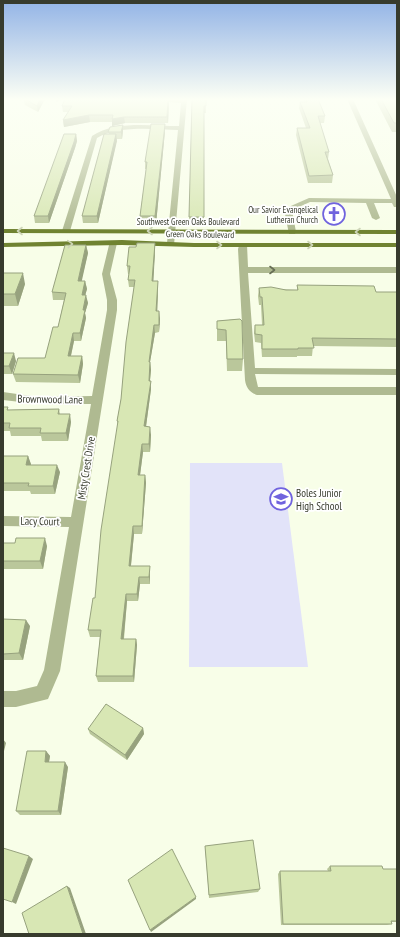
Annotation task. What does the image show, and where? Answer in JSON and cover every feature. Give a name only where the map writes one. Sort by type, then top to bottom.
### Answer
[{"type":"main road","name":"Southwest Green Oaks Boulevard","points":[[3,231],[397,232]]},
{"type":"main road","points":[[243,245],[246,241],[273,232]]},
{"type":"main road","name":"Green Oaks Boulevard","points":[[3,245],[112,242],[194,245],[397,245]]},
{"type":"street","points":[[66,231],[92,143]]},
{"type":"street","points":[[171,243],[180,143]]},
{"type":"street","points":[[292,232],[288,209],[309,200],[396,203],[369,143]]},
{"type":"street","points":[[369,201],[376,218]]},
{"type":"street","name":"Misty Crest Drive","points":[[3,699],[16,700],[42,693],[52,670],[112,310],[112,300],[106,274],[112,242]]},
{"type":"street","points":[[243,245],[242,249],[252,387],[257,391],[397,391]]},
{"type":"street","points":[[244,270],[397,270]]},
{"type":"street","points":[[250,371],[397,372]]},
{"type":"street","name":"Brownwood Lane","points":[[3,396],[14,399],[34,400],[97,400]]},
{"type":"street","name":"Lacy Court","points":[[3,521],[77,522]]},
{"type":"shaded area","points":[[190,463],[282,463],[308,667],[189,667]]},
{"type":"building","points":[[61,143],[74,143],[48,216],[34,216]]},
{"type":"building","points":[[102,143],[114,143],[97,216],[82,216]]},
{"type":"building","points":[[148,143],[163,143],[155,216],[140,216],[147,162],[145,162]]},
{"type":"building","points":[[191,143],[204,143],[204,217],[189,217]]},
{"type":"building","points":[[301,143],[326,143],[329,152],[325,152],[333,175],[309,176]]},
{"type":"building","points":[[137,243],[155,243],[152,281],[158,281],[156,311],[159,311],[159,325],[154,325],[149,362],[149,381],[151,381],[144,426],[150,427],[149,444],[142,444],[138,475],[145,475],[142,526],[133,526],[129,566],[150,566],[149,577],[139,577],[137,594],[126,594],[121,639],[136,639],[133,676],[96,676],[101,630],[88,630],[93,598],[95,598],[101,530],[121,399],[126,342],[135,280],[128,280],[130,266],[127,266],[129,247],[136,247]]},
{"type":"building","points":[[65,245],[86,245],[78,281],[85,281],[82,295],[86,295],[83,310],[85,310],[80,333],[73,333],[68,356],[82,356],[78,375],[13,374],[18,358],[45,358],[53,327],[58,327],[66,293],[52,292]]},
{"type":"building","points":[[3,273],[23,273],[15,294],[3,294]]},
{"type":"building","points":[[297,285],[374,286],[376,292],[397,292],[397,339],[312,338],[314,348],[262,349],[262,335],[255,334],[255,325],[264,325],[262,297],[260,297],[259,288],[271,287],[286,290],[298,290]]},
{"type":"building","points":[[240,319],[242,321],[243,359],[227,359],[226,330],[217,329],[217,321]]},
{"type":"building","points":[[3,353],[14,353],[9,366],[3,366]]},
{"type":"building","points":[[3,407],[8,407],[7,410],[59,409],[58,414],[70,414],[66,433],[40,433],[41,428],[9,428],[10,423],[3,423]]},
{"type":"building","points":[[3,456],[28,456],[26,465],[57,465],[53,486],[28,486],[29,483],[3,483]]},
{"type":"building","points":[[16,538],[45,538],[40,561],[3,561],[3,543],[15,543]]},
{"type":"building","points":[[3,619],[26,620],[19,653],[3,654]]},
{"type":"building","points":[[106,704],[143,728],[125,755],[88,729]]},
{"type":"building","points":[[27,751],[46,751],[45,762],[65,762],[58,811],[16,811]]},
{"type":"building","points":[[253,840],[260,889],[209,895],[205,846]]},
{"type":"building","points":[[3,848],[29,856],[12,902],[3,899]]},
{"type":"building","points":[[172,849],[196,897],[150,930],[128,880]]},
{"type":"building","points":[[330,866],[382,866],[383,869],[397,869],[397,921],[391,921],[392,924],[283,924],[280,871],[331,871]]},
{"type":"building","points":[[67,886],[83,934],[29,934],[22,913]]},
{"type":"place","name":"Our Savior Evangelical Lutheran Church","points":[[334,214]]},
{"type":"place","name":"Boles Junior High School","points":[[281,499]]}]
